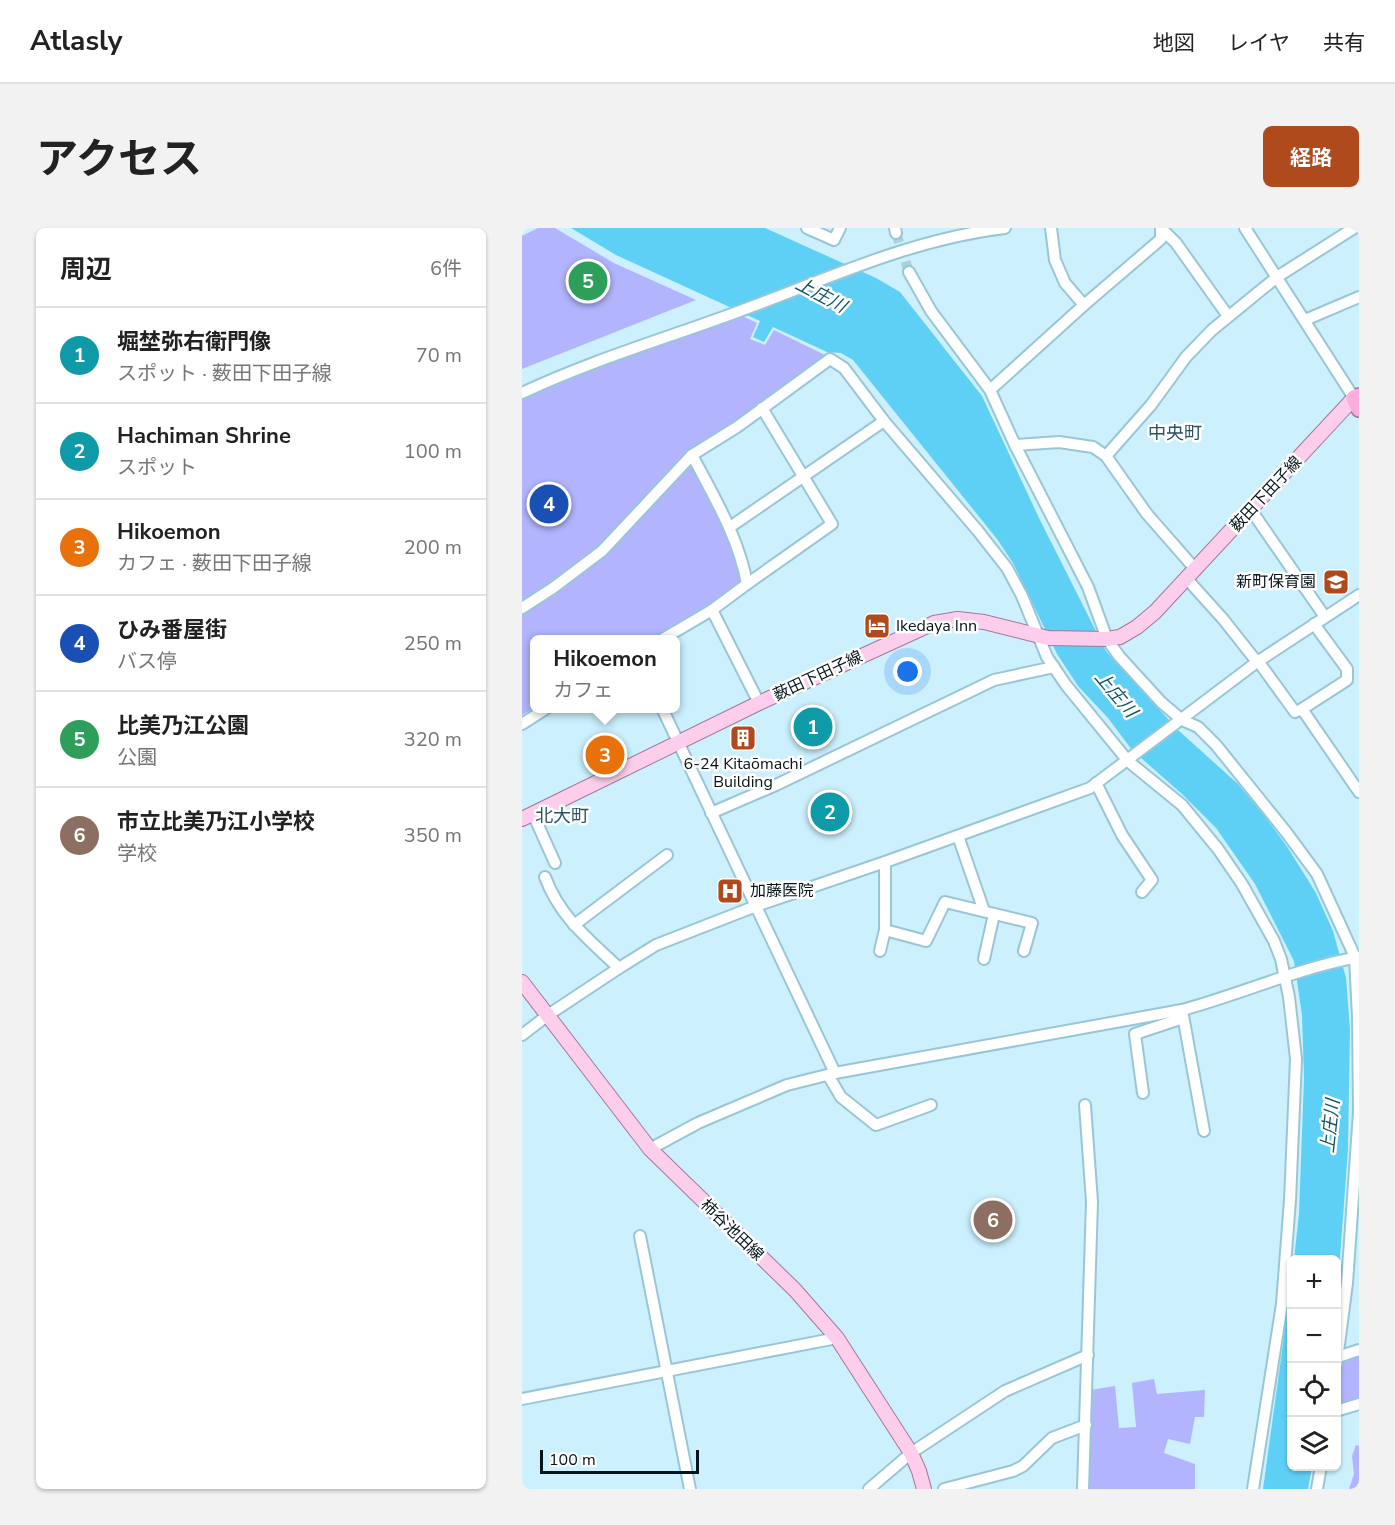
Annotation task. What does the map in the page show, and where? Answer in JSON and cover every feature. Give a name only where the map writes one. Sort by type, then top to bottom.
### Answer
[{"type":"main road","name":"薮田下田子線","points":[[527,816],[759,703],[934,623],[958,619],[984,622],[1043,637],[1107,639],[1120,637],[1155,612],[1358,401]]},
{"type":"main road","name":"柿谷池田線","points":[[522,982],[650,1149],[795,1290],[837,1338],[911,1453],[924,1489]]},
{"type":"street","points":[[807,228],[834,240],[840,228]]},
{"type":"street","points":[[522,393],[557,377],[878,258],[946,237],[1005,228]]},
{"type":"street","points":[[1051,228],[1055,260],[1065,284],[1084,305]]},
{"type":"street","points":[[990,390],[1161,239],[1161,228]]},
{"type":"street","points":[[1161,228],[1176,243],[1228,316]]},
{"type":"street","points":[[1245,228],[1358,401]]},
{"type":"street","points":[[1106,456],[1150,405],[1186,357],[1212,330],[1277,277],[1354,228]]},
{"type":"street","points":[[909,272],[931,311],[990,390],[1015,445],[1088,587],[1107,639],[1119,656],[1178,723],[1198,727],[1216,745],[1317,874],[1355,958],[1359,1061],[1355,1225],[1341,1330]]},
{"type":"street","points":[[1305,320],[1359,297]]},
{"type":"street","points":[[522,608],[602,551],[692,455],[830,359],[844,368],[884,421],[1007,568],[1043,637],[1053,667],[1066,685],[1132,758],[1182,806],[1218,849],[1242,884],[1274,941],[1281,959],[1287,976],[1296,1059],[1290,1200],[1282,1304],[1253,1489]]},
{"type":"street","points":[[668,635],[712,610],[832,524],[762,408]]},
{"type":"street","points":[[730,527],[884,421]]},
{"type":"street","points":[[1015,445],[1059,442],[1093,447],[1106,456],[1223,619],[1295,712],[1347,680],[1347,669],[1314,624]]},
{"type":"street","points":[[692,455],[730,527],[744,567],[747,584]]},
{"type":"street","points":[[1251,510],[1325,617]]},
{"type":"street","points":[[522,1035],[548,1015],[656,945],[756,906],[1090,788],[1258,662],[1359,595]]},
{"type":"street","points":[[712,610],[759,703]]},
{"type":"street","points":[[711,813],[776,785],[994,680],[1053,667]]},
{"type":"street","points":[[1302,709],[1359,792]]},
{"type":"street","points":[[522,724],[539,713]]},
{"type":"street","points":[[664,713],[756,906],[841,1097],[876,1125],[931,1105]]},
{"type":"street","points":[[1096,783],[1122,836],[1152,879],[1142,892]]},
{"type":"street","points":[[527,816],[555,863]]},
{"type":"street","points":[[958,836],[989,912],[984,959]]},
{"type":"street","points":[[574,925],[667,855]]},
{"type":"street","points":[[880,951],[885,930],[885,862]]},
{"type":"street","points":[[545,877],[551,895],[566,917],[618,968]]},
{"type":"street","points":[[885,930],[927,941],[945,902],[1032,923],[1024,951]]},
{"type":"street","points":[[1143,1093],[1135,1034],[1287,976],[1355,958]]},
{"type":"street","points":[[650,1149],[698,1123],[777,1089],[832,1074],[1183,1014]]},
{"type":"street","points":[[1183,1014],[1204,1131]]},
{"type":"street","points":[[1083,1489],[1092,1202],[1085,1105]]},
{"type":"street","points":[[640,1236],[690,1489]]},
{"type":"street","points":[[522,1399],[837,1338]]},
{"type":"street","points":[[1341,1360],[1359,1350]]},
{"type":"street","points":[[869,1489],[911,1453],[1005,1391],[1088,1355]]},
{"type":"street","points":[[1341,1409],[1359,1404]]},
{"type":"street","points":[[944,1489],[1013,1471],[1023,1466],[1052,1438],[1086,1425]]},
{"type":"street","points":[[1317,1489],[1320,1471]]},
{"type":"shaded area","points":[[538,228],[555,228],[614,263],[696,300],[522,369],[522,236]]},
{"type":"shaded area","points":[[740,315],[757,323],[750,339],[765,345],[774,330],[827,356],[688,453],[727,529],[743,583],[711,607],[660,635],[530,635],[530,710],[522,715],[522,399],[560,381]]},
{"type":"shaded area","points":[[1359,1352],[1359,1402],[1341,1408],[1341,1363],[1341,1357]]},
{"type":"shaded area","points":[[1154,1379],[1157,1394],[1205,1390],[1204,1417],[1195,1417],[1190,1444],[1168,1439],[1164,1453],[1195,1464],[1195,1489],[1088,1489],[1091,1390],[1115,1386],[1119,1428],[1136,1427],[1132,1383]]},
{"type":"shaded area","points":[[1356,1445],[1359,1446],[1359,1489],[1349,1489],[1354,1474],[1352,1456]]},
{"type":"water","name":"上庄川","points":[[571,228],[765,228],[876,278],[900,292],[982,396],[1039,518],[1106,651],[1178,730],[1238,784],[1264,815],[1316,893],[1333,931],[1346,978],[1350,1029],[1348,1149],[1340,1255],[1294,1255],[1299,1214],[1304,1078],[1302,1015],[1294,961],[1255,884],[1216,828],[1132,750],[1108,718],[1078,686],[1057,654],[1013,563],[997,539],[853,360],[841,353],[827,352],[773,327],[764,342],[753,337],[760,321],[616,255]]},
{"type":"water","points":[[1287,1315],[1287,1471],[1311,1471],[1308,1489],[1263,1489]]},
{"type":"tunnel","points":[[896,233],[909,272]]},
{"type":"place","name":"比美乃江公園","points":[[588,281]]},
{"type":"place","name":"ひみ番屋街","points":[[549,504]]},
{"type":"place","name":"新町保育園","points":[[1336,582]]},
{"type":"place","name":"Ikedaya Inn","points":[[877,626]]},
{"type":"place","name":"堀埜弥右衛門像","points":[[813,727]]},
{"type":"place","name":"6-24 Kitaōmachi Building","points":[[743,738]]},
{"type":"place","name":"Hikoemon","points":[[605,755]]},
{"type":"place","name":"Hachiman Shrine","points":[[830,812]]},
{"type":"place","name":"加藤医院","points":[[730,891]]},
{"type":"place","name":"市立比美乃江小学校","points":[[993,1220]]},
{"type":"district","name":"中央町","points":[[1175,433]]},
{"type":"district","name":"北大町","points":[[562,816]]}]
